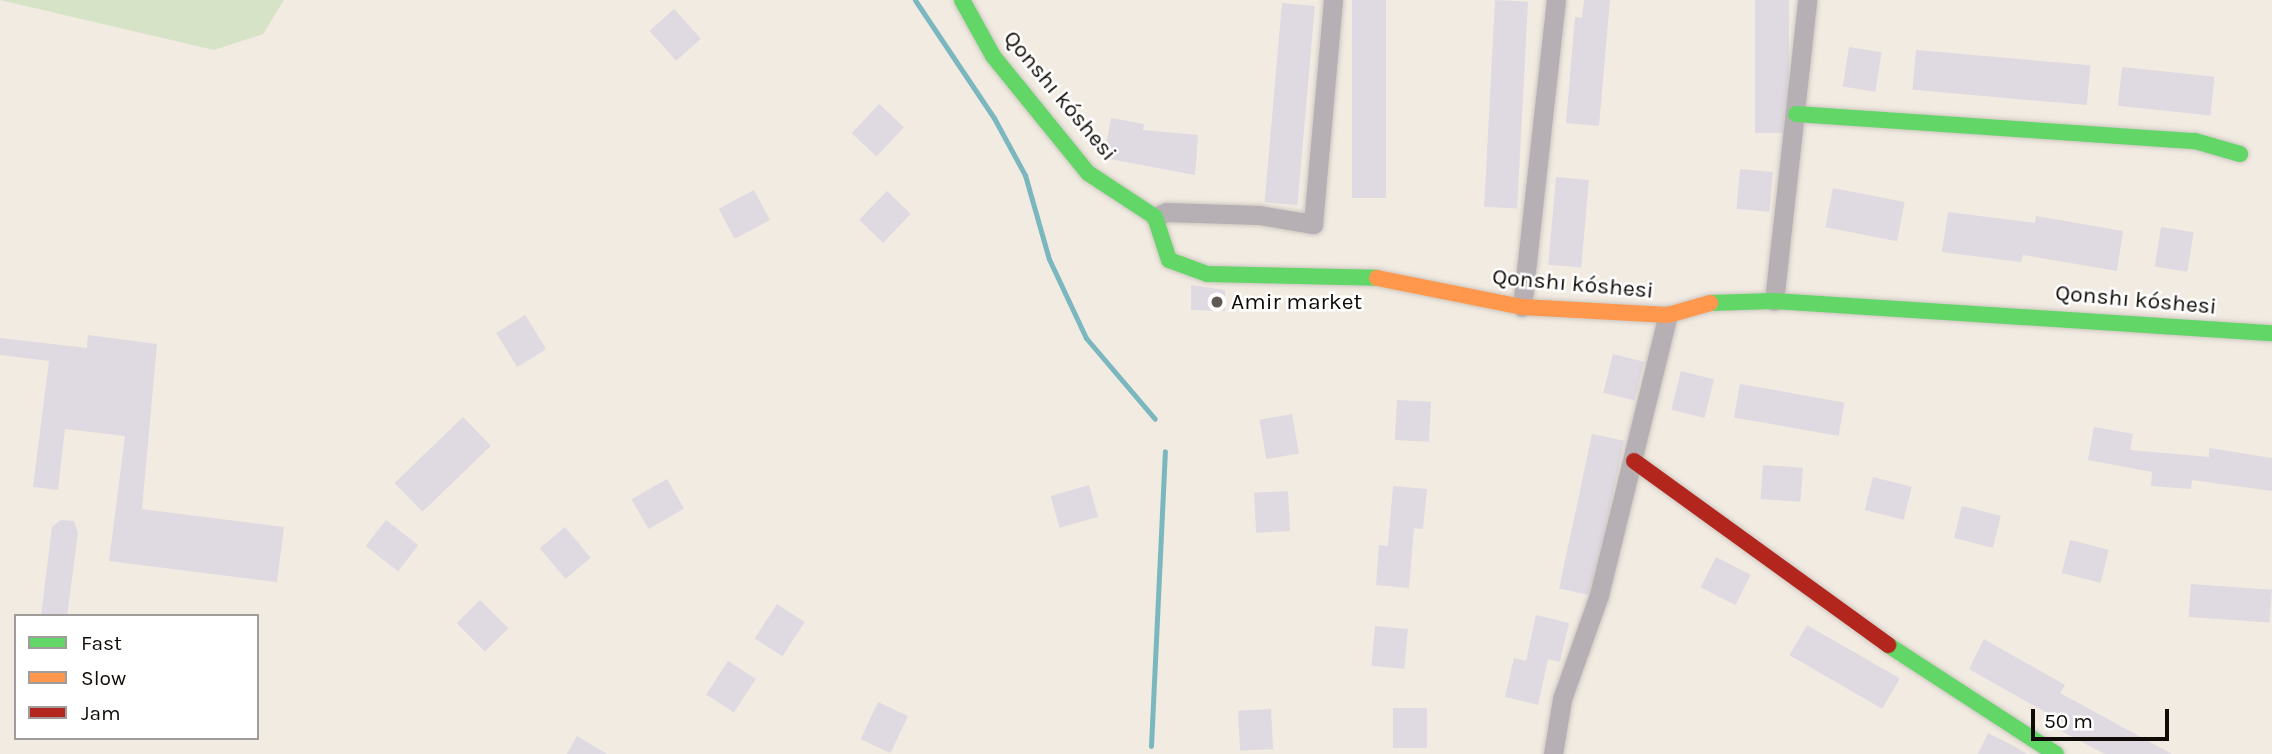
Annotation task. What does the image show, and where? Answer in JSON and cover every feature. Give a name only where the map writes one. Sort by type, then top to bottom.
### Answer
[{"type":"street","name":"Qonshı kóshesi","points":[[962,0],[993,56],[1088,173],[1155,217],[1169,260],[1207,274],[1385,278],[1522,307],[1668,315],[1719,300],[1774,301],[2272,333]]},
{"type":"street","points":[[1155,217],[1166,212],[1259,215],[1313,223],[1333,0]]},
{"type":"street","points":[[1522,307],[1556,0]]},
{"type":"street","points":[[1774,301],[1807,0]]},
{"type":"street","points":[[1796,114],[2195,141],[2240,154]]},
{"type":"street","points":[[1553,754],[1562,699],[1599,595],[1668,315]]},
{"type":"street","points":[[1634,461],[1918,666],[2056,754]]},
{"type":"green space","points":[[0,0],[284,0],[263,34],[214,50]]},
{"type":"building","points":[[1352,0],[1386,0],[1386,198],[1352,198]]},
{"type":"building","points":[[1495,0],[1528,2],[1517,208],[1484,207]]},
{"type":"building","points":[[1584,0],[1610,0],[1599,126],[1566,123],[1575,17],[1582,18]]},
{"type":"building","points":[[1755,0],[1789,0],[1789,133],[1755,133]]},
{"type":"building","points":[[1282,3],[1315,6],[1297,205],[1265,202]]},
{"type":"building","points":[[674,9],[701,39],[676,61],[649,31]]},
{"type":"building","points":[[1849,47],[1882,52],[1875,92],[1843,87]]},
{"type":"building","points":[[1916,50],[2090,65],[2087,105],[1913,90]]},
{"type":"building","points":[[2122,67],[2214,77],[2210,116],[2118,106]]},
{"type":"building","points":[[879,104],[904,127],[877,156],[852,133]]},
{"type":"building","points":[[1111,118],[1144,124],[1143,130],[1198,135],[1195,175],[1104,158]]},
{"type":"building","points":[[1740,169],[1773,172],[1769,212],[1737,209]]},
{"type":"building","points":[[1556,177],[1589,180],[1581,268],[1548,265]]},
{"type":"building","points":[[1833,188],[1905,202],[1897,241],[1825,227]]},
{"type":"building","points":[[754,190],[770,220],[735,239],[719,209]]},
{"type":"building","points":[[887,191],[911,214],[883,243],[859,220]]},
{"type":"building","points":[[1948,212],[2035,223],[2036,216],[2123,231],[2117,271],[2023,255],[2021,262],[1942,252]]},
{"type":"building","points":[[2161,227],[2194,232],[2187,272],[2155,267]]},
{"type":"building","points":[[1191,285],[1225,290],[1225,311],[1191,310]]},
{"type":"building","points":[[525,315],[546,349],[517,367],[496,333]]},
{"type":"building","points":[[88,335],[157,344],[142,509],[284,527],[277,582],[109,561],[125,436],[65,429],[58,490],[33,487],[49,361],[0,355],[0,338],[87,348]]},
{"type":"building","points":[[1613,354],[1644,362],[1634,401],[1603,393]]},
{"type":"building","points":[[1681,371],[1714,379],[1704,418],[1671,410]]},
{"type":"building","points":[[1740,384],[1844,402],[1838,436],[1734,417]]},
{"type":"building","points":[[1397,400],[1431,402],[1429,442],[1395,440]]},
{"type":"building","points":[[1292,414],[1299,453],[1266,459],[1260,420]]},
{"type":"building","points":[[463,417],[491,446],[422,512],[395,483]]},
{"type":"building","points":[[2094,427],[2133,434],[2130,450],[2209,457],[2209,448],[2272,458],[2272,491],[2192,480],[2191,489],[2151,486],[2152,472],[2088,460]]},
{"type":"building","points":[[1592,434],[1624,441],[1591,595],[1559,589]]},
{"type":"building","points":[[1763,465],[1803,468],[1801,502],[1761,499]]},
{"type":"building","points":[[1873,477],[1912,487],[1904,520],[1865,510]]},
{"type":"building","points":[[667,479],[684,508],[648,529],[631,499]]},
{"type":"building","points":[[1089,485],[1098,517],[1060,528],[1051,496]]},
{"type":"building","points":[[1393,486],[1427,489],[1423,529],[1414,528],[1409,588],[1376,585],[1379,545],[1388,546]]},
{"type":"building","points":[[1288,491],[1290,531],[1256,533],[1254,493]]},
{"type":"building","points":[[1962,506],[2001,516],[1993,548],[1954,538]]},
{"type":"building","points":[[61,520],[74,521],[78,533],[67,614],[41,614],[52,527]]},
{"type":"building","points":[[386,520],[418,545],[398,571],[366,546]]},
{"type":"building","points":[[565,527],[591,558],[565,579],[540,548]]},
{"type":"building","points":[[2070,540],[2109,550],[2101,583],[2062,573]]},
{"type":"building","points":[[1716,557],[1751,575],[1735,605],[1701,587]]},
{"type":"building","points":[[2191,584],[2272,590],[2270,623],[2189,617]]},
{"type":"building","points":[[480,600],[508,628],[485,652],[457,623]]},
{"type":"building","points":[[777,604],[805,622],[782,656],[755,638]]},
{"type":"building","points":[[1536,615],[1569,623],[1560,662],[1548,659],[1538,705],[1505,697],[1514,658],[1526,661]]},
{"type":"building","points":[[1807,625],[1900,678],[1882,709],[1790,655]]},
{"type":"building","points":[[1375,626],[1408,629],[1404,669],[1372,666]]},
{"type":"building","points":[[1984,639],[2065,685],[2060,693],[2172,754],[2105,754],[2059,730],[2063,722],[1969,669]]},
{"type":"building","points":[[728,661],[756,679],[734,713],[706,695]]},
{"type":"building","points":[[878,702],[908,716],[891,753],[861,739]]},
{"type":"building","points":[[1393,708],[1427,708],[1427,748],[1393,748]]},
{"type":"building","points":[[1271,709],[1273,749],[1240,751],[1238,711]]},
{"type":"building","points":[[1988,733],[2014,746],[2027,754],[1978,754]]},
{"type":"building","points":[[577,736],[607,754],[567,754]]},
{"type":"waterway","points":[[915,0],[994,118],[1025,175],[1049,259],[1086,338],[1155,419]]},
{"type":"waterway","points":[[1151,746],[1165,451]]},
{"type":"traffic: fast","points":[[962,0],[993,56],[1088,173],[1155,217],[1169,260],[1207,274],[1377,278]]},
{"type":"traffic: fast","points":[[1796,114],[2195,141],[2240,154]]},
{"type":"traffic: fast","points":[[1710,303],[1774,301],[2272,333]]},
{"type":"traffic: fast","points":[[1888,645],[2056,754]]},
{"type":"traffic: slow","points":[[1377,278],[1522,307],[1668,315],[1710,303]]},
{"type":"traffic: jam","points":[[1634,461],[1888,645]]},
{"type":"place","name":"Amir market","points":[[1217,302]]}]
